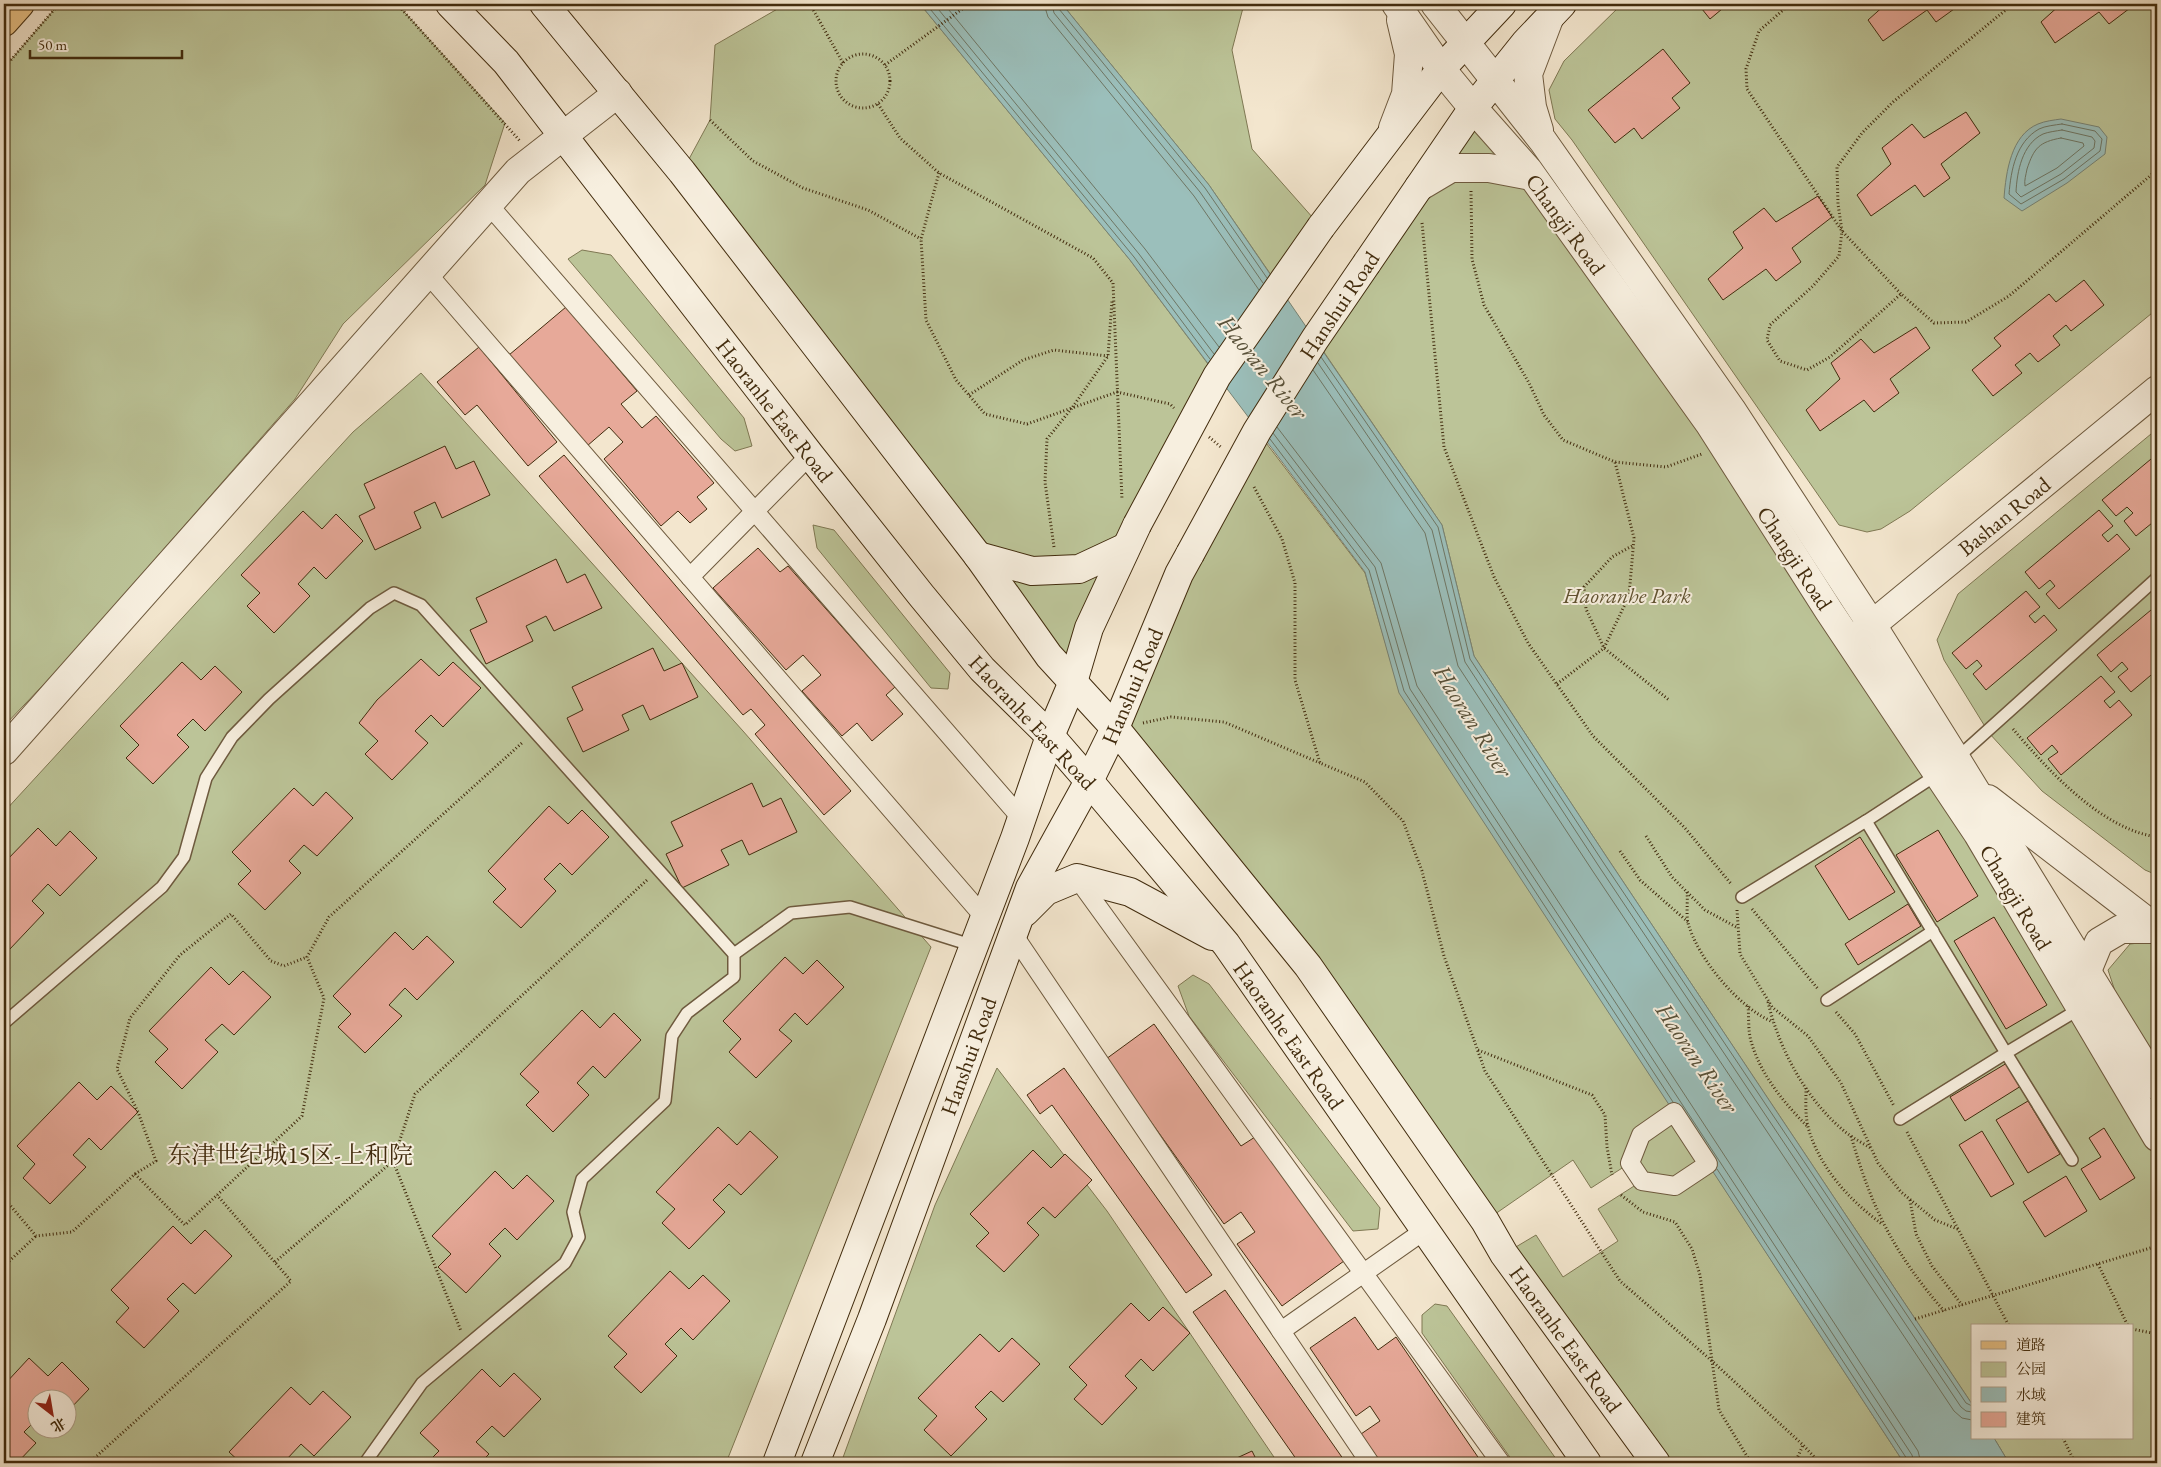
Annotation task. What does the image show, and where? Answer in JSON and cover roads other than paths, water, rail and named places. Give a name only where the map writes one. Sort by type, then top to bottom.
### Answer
[{"type":"main road","points":[[4,22],[20,4]]},
{"type":"main road","name":"Haoranhe East Road","points":[[450,4],[506,62],[562,137],[810,455],[982,669],[1050,736],[1226,944],[1587,1463]]},
{"type":"main road","name":"Haoranhe East Road","points":[[544,4],[682,172],[978,556],[1049,656],[1115,728],[1308,966],[1485,1221],[1504,1254],[1656,1463]]},
{"type":"main road","name":"Changji Road","points":[[1435,4],[1494,82],[1543,141],[1731,410],[1872,625],[1947,766],[1978,834],[2157,1137]]},
{"type":"main road","name":"Hanshui Road","points":[[777,1463],[974,946],[1050,736],[1072,682],[1089,628],[1124,548],[1130,517],[1217,376],[1321,227],[1441,69],[1502,4]]},
{"type":"main road","points":[[1390,135],[1406,94],[1409,54],[1396,5]]},
{"type":"main road","name":"Changji Road","points":[[1396,5],[1441,69],[1531,176],[1723,445],[1850,642],[1947,766],[1974,789],[2157,1086]]},
{"type":"main road","points":[[1543,141],[1532,107],[1528,74],[1556,10]]},
{"type":"main road","name":"Hanshui Road","points":[[815,1463],[872,1319],[1030,888],[1089,781],[1115,728],[1179,574],[1257,431],[1315,339],[1473,108],[1556,10]]},
{"type":"main road","points":[[4,751],[518,171],[618,93]]},
{"type":"main road","points":[[1419,188],[1451,168],[1489,168],[1531,176]]},
{"type":"main road","name":"Bashan Road","points":[[1850,642],[2157,390]]},
{"type":"main road","points":[[978,556],[1032,571],[1079,569],[1124,548]]},
{"type":"main road","points":[[1974,789],[2157,929],[2121,929],[2099,942],[2087,971]]},
{"type":"main road","points":[[1016,926],[1046,891],[1077,878],[1130,892],[1226,944]]},
{"type":"street","points":[[488,204],[1021,818]]},
{"type":"street","points":[[427,273],[984,918]]},
{"type":"street","points":[[690,577],[810,455]]},
{"type":"street","points":[[1077,878],[1501,1463]]},
{"type":"street","points":[[1016,926],[1280,1331],[1370,1463]]},
{"type":"street","points":[[1674,1112],[1708,1164],[1675,1186],[1642,1181],[1630,1163],[1641,1135],[1674,1112]]},
{"type":"street","points":[[1280,1331],[1424,1230]]},
{"type":"lane","points":[[1739,893],[1866,821],[1947,766],[2003,718],[2157,578]]},
{"type":"lane","points":[[4,1023],[162,886],[184,857],[206,778],[232,737],[269,699],[370,608],[394,593],[421,606],[734,954],[734,977],[687,1013],[672,1036],[665,1101],[582,1179],[573,1212],[579,1237],[564,1263],[422,1383],[365,1463]]},
{"type":"lane","points":[[1866,821],[2072,1160]]},
{"type":"lane","points":[[734,954],[791,913],[850,907],[974,946]]},
{"type":"lane","points":[[1826,1000],[1933,931]]},
{"type":"lane","points":[[1900,1119],[2006,1052],[2081,1008]]},
{"type":"water","name":"Haoran River","points":[[920,4],[1062,4],[1209,185],[1442,525],[1474,656],[1971,1403],[1971,1440],[1995,1440],[2009,1463],[1904,1463],[1399,693],[1365,572],[1130,260]]},
{"type":"water","points":[[2061,119],[2099,127],[2107,137],[2105,154],[2067,183],[2022,211],[2004,198],[2006,177],[2016,145],[2029,129],[2041,123]]},
{"type":"district","name":"东津世纪城15区-上和院","points":[[290,1155]]},
{"type":"park label","name":"Haoranhe Park","points":[[1627,595]]}]
